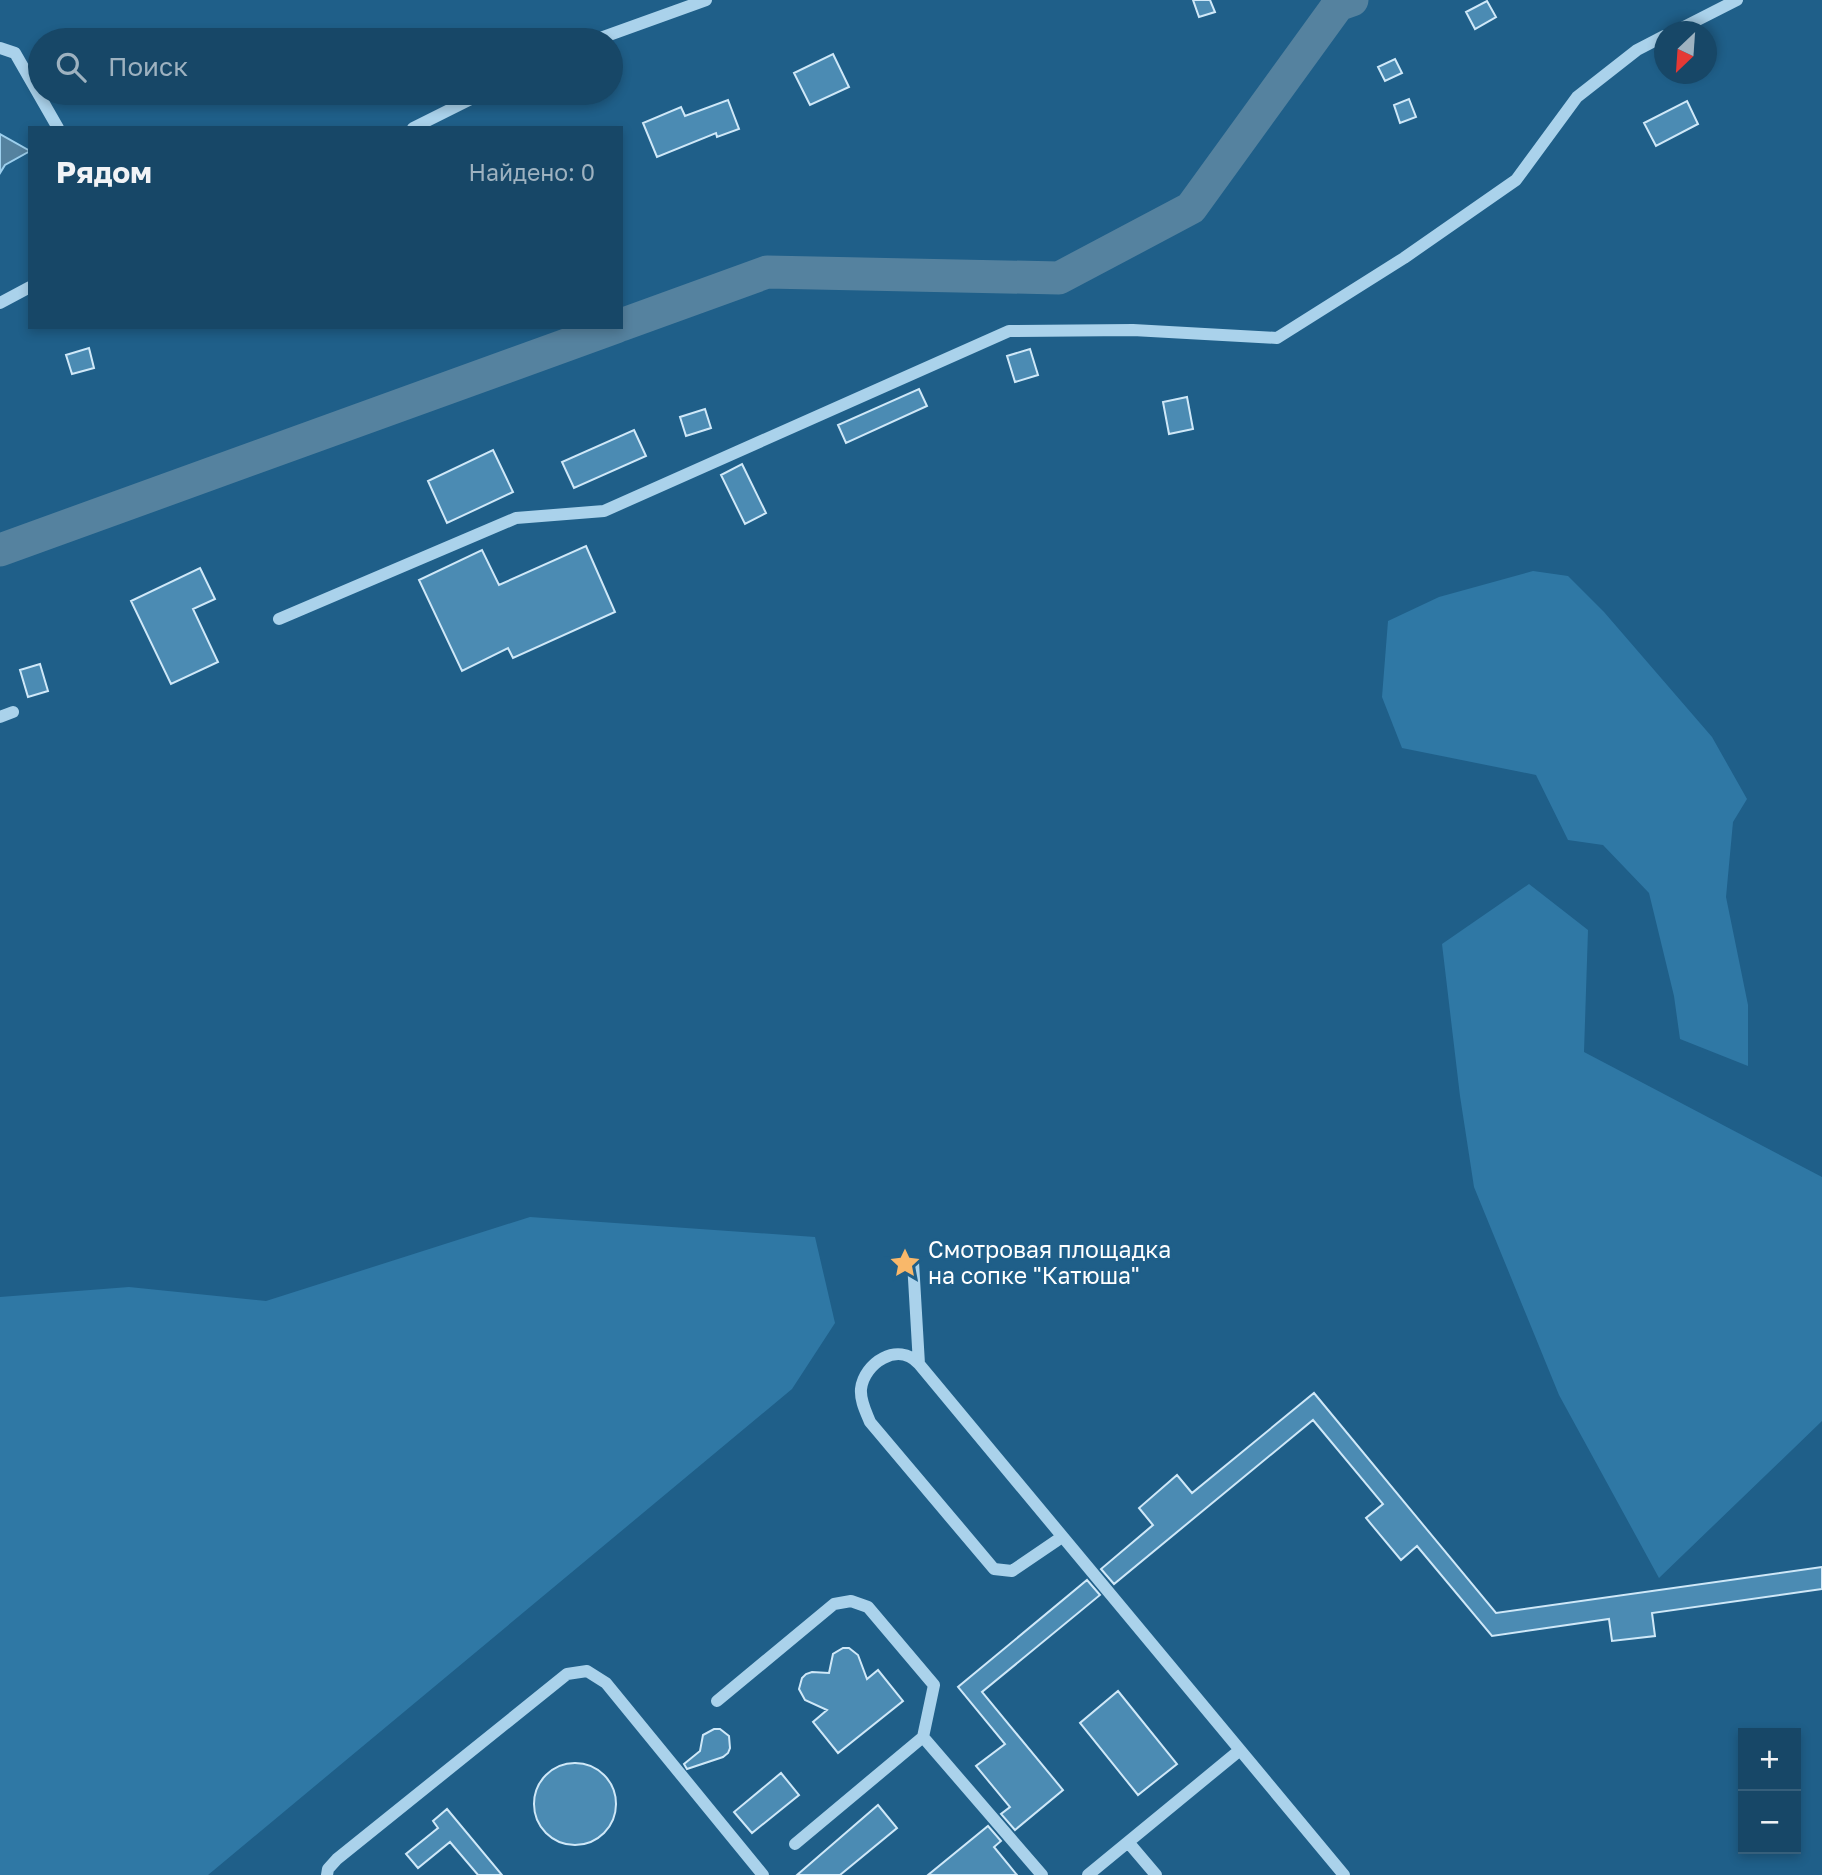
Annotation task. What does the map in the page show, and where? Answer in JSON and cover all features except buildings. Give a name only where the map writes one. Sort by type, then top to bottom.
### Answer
[{"type":"street","points":[[623,30],[706,0]]},
{"type":"street","points":[[1696,21],[1737,0]]},
{"type":"street","points":[[279,620],[516,518],[604,511],[1009,331],[1133,330],[1277,338],[1404,258],[1516,180],[1577,97],[1637,50],[1654,41]]},
{"type":"street","points":[[0,48],[15,53],[28,76]]},
{"type":"street","points":[[45,105],[57,126]]},
{"type":"street","points":[[417,126],[459,105]]},
{"type":"street","points":[[0,303],[28,288]]},
{"type":"street","points":[[905,1263],[914,1262],[919,1364]]},
{"type":"street","points":[[1062,1536],[1012,1572],[994,1569],[870,1422],[862,1404],[861,1388],[870,1370],[882,1357],[901,1354],[915,1359],[1344,1875]]},
{"type":"street","points":[[717,1701],[834,1604],[851,1601],[868,1607],[934,1685],[923,1737],[795,1844]]},
{"type":"street","points":[[327,1875],[328,1869],[337,1860],[568,1674],[587,1671],[606,1683],[763,1875]]},
{"type":"street","points":[[923,1737],[1042,1875]]},
{"type":"street","points":[[1088,1875],[1240,1750]]},
{"type":"street","points":[[1128,1842],[1156,1875]]},
{"type":"shaded area","points":[[0,134],[28,152],[5,165],[0,173]]},
{"type":"shaded area","points":[[1533,571],[1568,576],[1604,612],[1712,737],[1747,799],[1733,822],[1726,897],[1748,1005],[1748,1066],[1680,1039],[1674,996],[1649,893],[1603,845],[1568,840],[1536,775],[1402,748],[1382,697],[1388,621],[1439,597]]},
{"type":"shaded area","points":[[1529,884],[1588,930],[1584,1052],[1822,1177],[1822,1421],[1659,1578],[1559,1395],[1474,1187],[1442,944]]},
{"type":"shaded area","points":[[530,1217],[815,1237],[835,1323],[792,1389],[208,1875],[0,1875],[0,1297],[129,1287],[266,1301]]},
{"type":"waterway","points":[[623,324],[767,272],[1059,278],[1191,208],[1338,5],[1352,0]]},
{"type":"waterway","points":[[0,550],[610,329]]},
{"type":"place","name":"Смотровая площадка на сопке \"Катюша\"","points":[[905,1263]]}]
